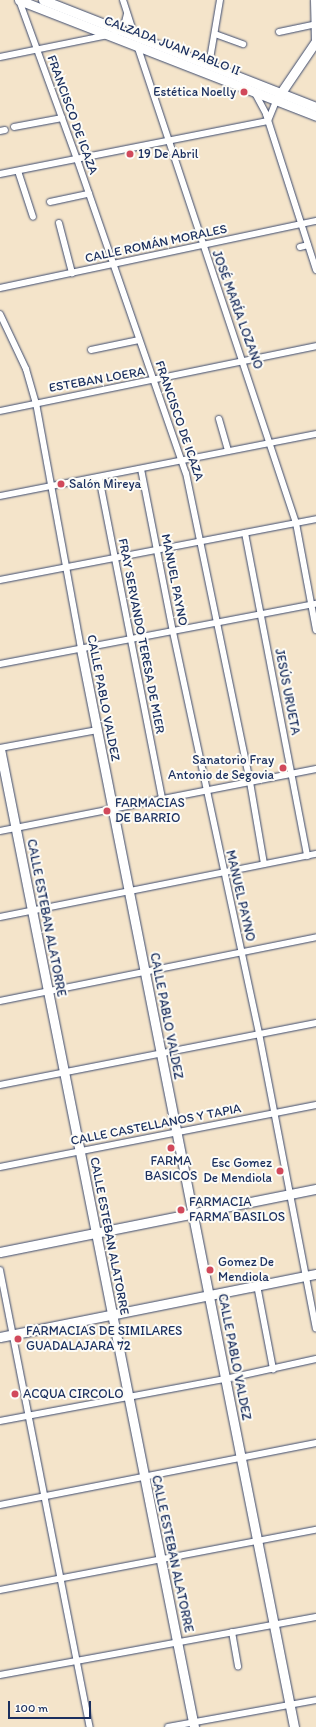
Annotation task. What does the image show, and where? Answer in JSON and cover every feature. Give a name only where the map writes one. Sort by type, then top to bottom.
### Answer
[{"type":"street","name":"CALZADA JUAN PABLO II","points":[[19,0],[255,93],[278,97],[316,107]]},
{"type":"street","name":"FRANCISCO DE ICAZA","points":[[19,0],[77,159],[112,264],[182,460],[250,782],[264,864]]},
{"type":"street","name":"CALZADA JUAN PABLO II","points":[[43,0],[209,65],[316,116]]},
{"type":"street","name":"JOSÉ MARÍA LOZANO","points":[[123,0],[167,141],[202,245],[245,362],[296,522],[314,605],[316,630]]},
{"type":"street","points":[[209,65],[220,0]]},
{"type":"street","points":[[268,121],[278,97],[316,40],[315,5]]},
{"type":"street","points":[[0,57],[109,35],[119,30],[127,13]]},
{"type":"street","points":[[279,32],[316,24]]},
{"type":"street","points":[[214,34],[242,44]]},
{"type":"street","points":[[255,93],[264,106],[316,270]]},
{"type":"street","points":[[14,127],[62,118]]},
{"type":"street","points":[[0,174],[268,121]]},
{"type":"street","points":[[18,171],[33,217]]},
{"type":"street","points":[[50,202],[89,194]]},
{"type":"street","name":"CALLE ROMÁN MORALES","points":[[0,288],[316,221]]},
{"type":"street","points":[[60,222],[72,273]]},
{"type":"street","points":[[300,247],[308,245]]},
{"type":"street","name":"CALLE PABLO VALDEZ","points":[[0,314],[26,369],[36,403],[49,487],[64,568],[294,1727]]},
{"type":"street","points":[[91,350],[139,340]]},
{"type":"street","name":"ESTEBAN LOERA","points":[[0,411],[154,381],[316,346]]},
{"type":"street","points":[[219,419],[228,451]]},
{"type":"street","points":[[0,496],[316,434]]},
{"type":"street","name":"MANUEL PAYNO","points":[[141,469],[223,872],[259,1033],[272,1113],[316,1330]]},
{"type":"street","name":"FRAY SERVANDO TERESA DE MIER","points":[[99,477],[162,799]]},
{"type":"street","points":[[0,580],[316,519]]},
{"type":"street","name":"JESÚS URUETA","points":[[245,533],[307,856]]},
{"type":"street","points":[[0,664],[314,605]]},
{"type":"street","points":[[0,749],[96,730]]},
{"type":"street","name":"CALLE ESTEBAN ALATORRE","points":[[0,749],[143,1477],[194,1725]]},
{"type":"street","points":[[0,831],[316,768]]},
{"type":"street","points":[[0,917],[316,854]]},
{"type":"street","points":[[0,1001],[316,937]]},
{"type":"street","points":[[0,1085],[160,1055],[316,1022]]},
{"type":"street","name":"CALLE CASTELLANOS Y TAPIA","points":[[0,1167],[316,1105]]},
{"type":"street","points":[[0,1252],[316,1189]]},
{"type":"street","points":[[0,1270],[46,1496],[90,1727]]},
{"type":"street","points":[[0,1337],[208,1294],[316,1274]]},
{"type":"street","points":[[257,1285],[273,1369]]},
{"type":"street","points":[[0,1421],[127,1396],[225,1379],[316,1359]]},
{"type":"street","points":[[0,1505],[241,1459],[316,1443]]},
{"type":"street","points":[[0,1590],[316,1530]]},
{"type":"street","points":[[0,1675],[177,1641],[316,1617]]},
{"type":"street","points":[[232,1632],[238,1666]]},
{"type":"street","points":[[168,1727],[194,1725],[316,1700]]},
{"type":"place","name":"Estética Noelly","points":[[244,92]]},
{"type":"place","name":"19 De Abril","points":[[130,154]]},
{"type":"place","name":"Salón Mireya","points":[[61,484]]},
{"type":"place","name":"Sanatorio Fray Antonio de Segovia","points":[[283,768]]},
{"type":"place","name":"FARMACIAS DE BARRIO","points":[[107,811]]},
{"type":"place","name":"FARMA BASICOS","points":[[171,1148]]},
{"type":"place","name":"Esc Gomez De Mendiola","points":[[280,1171]]},
{"type":"place","name":"FARMACIA FARMA BASILOS","points":[[181,1210]]},
{"type":"place","name":"Gomez De Mendiola","points":[[210,1270]]},
{"type":"place","name":"FARMACIAS DE SIMILARES GUADALAJARA 72","points":[[18,1339]]},
{"type":"place","name":"ACQUA CIRCOLO","points":[[15,1394]]}]
